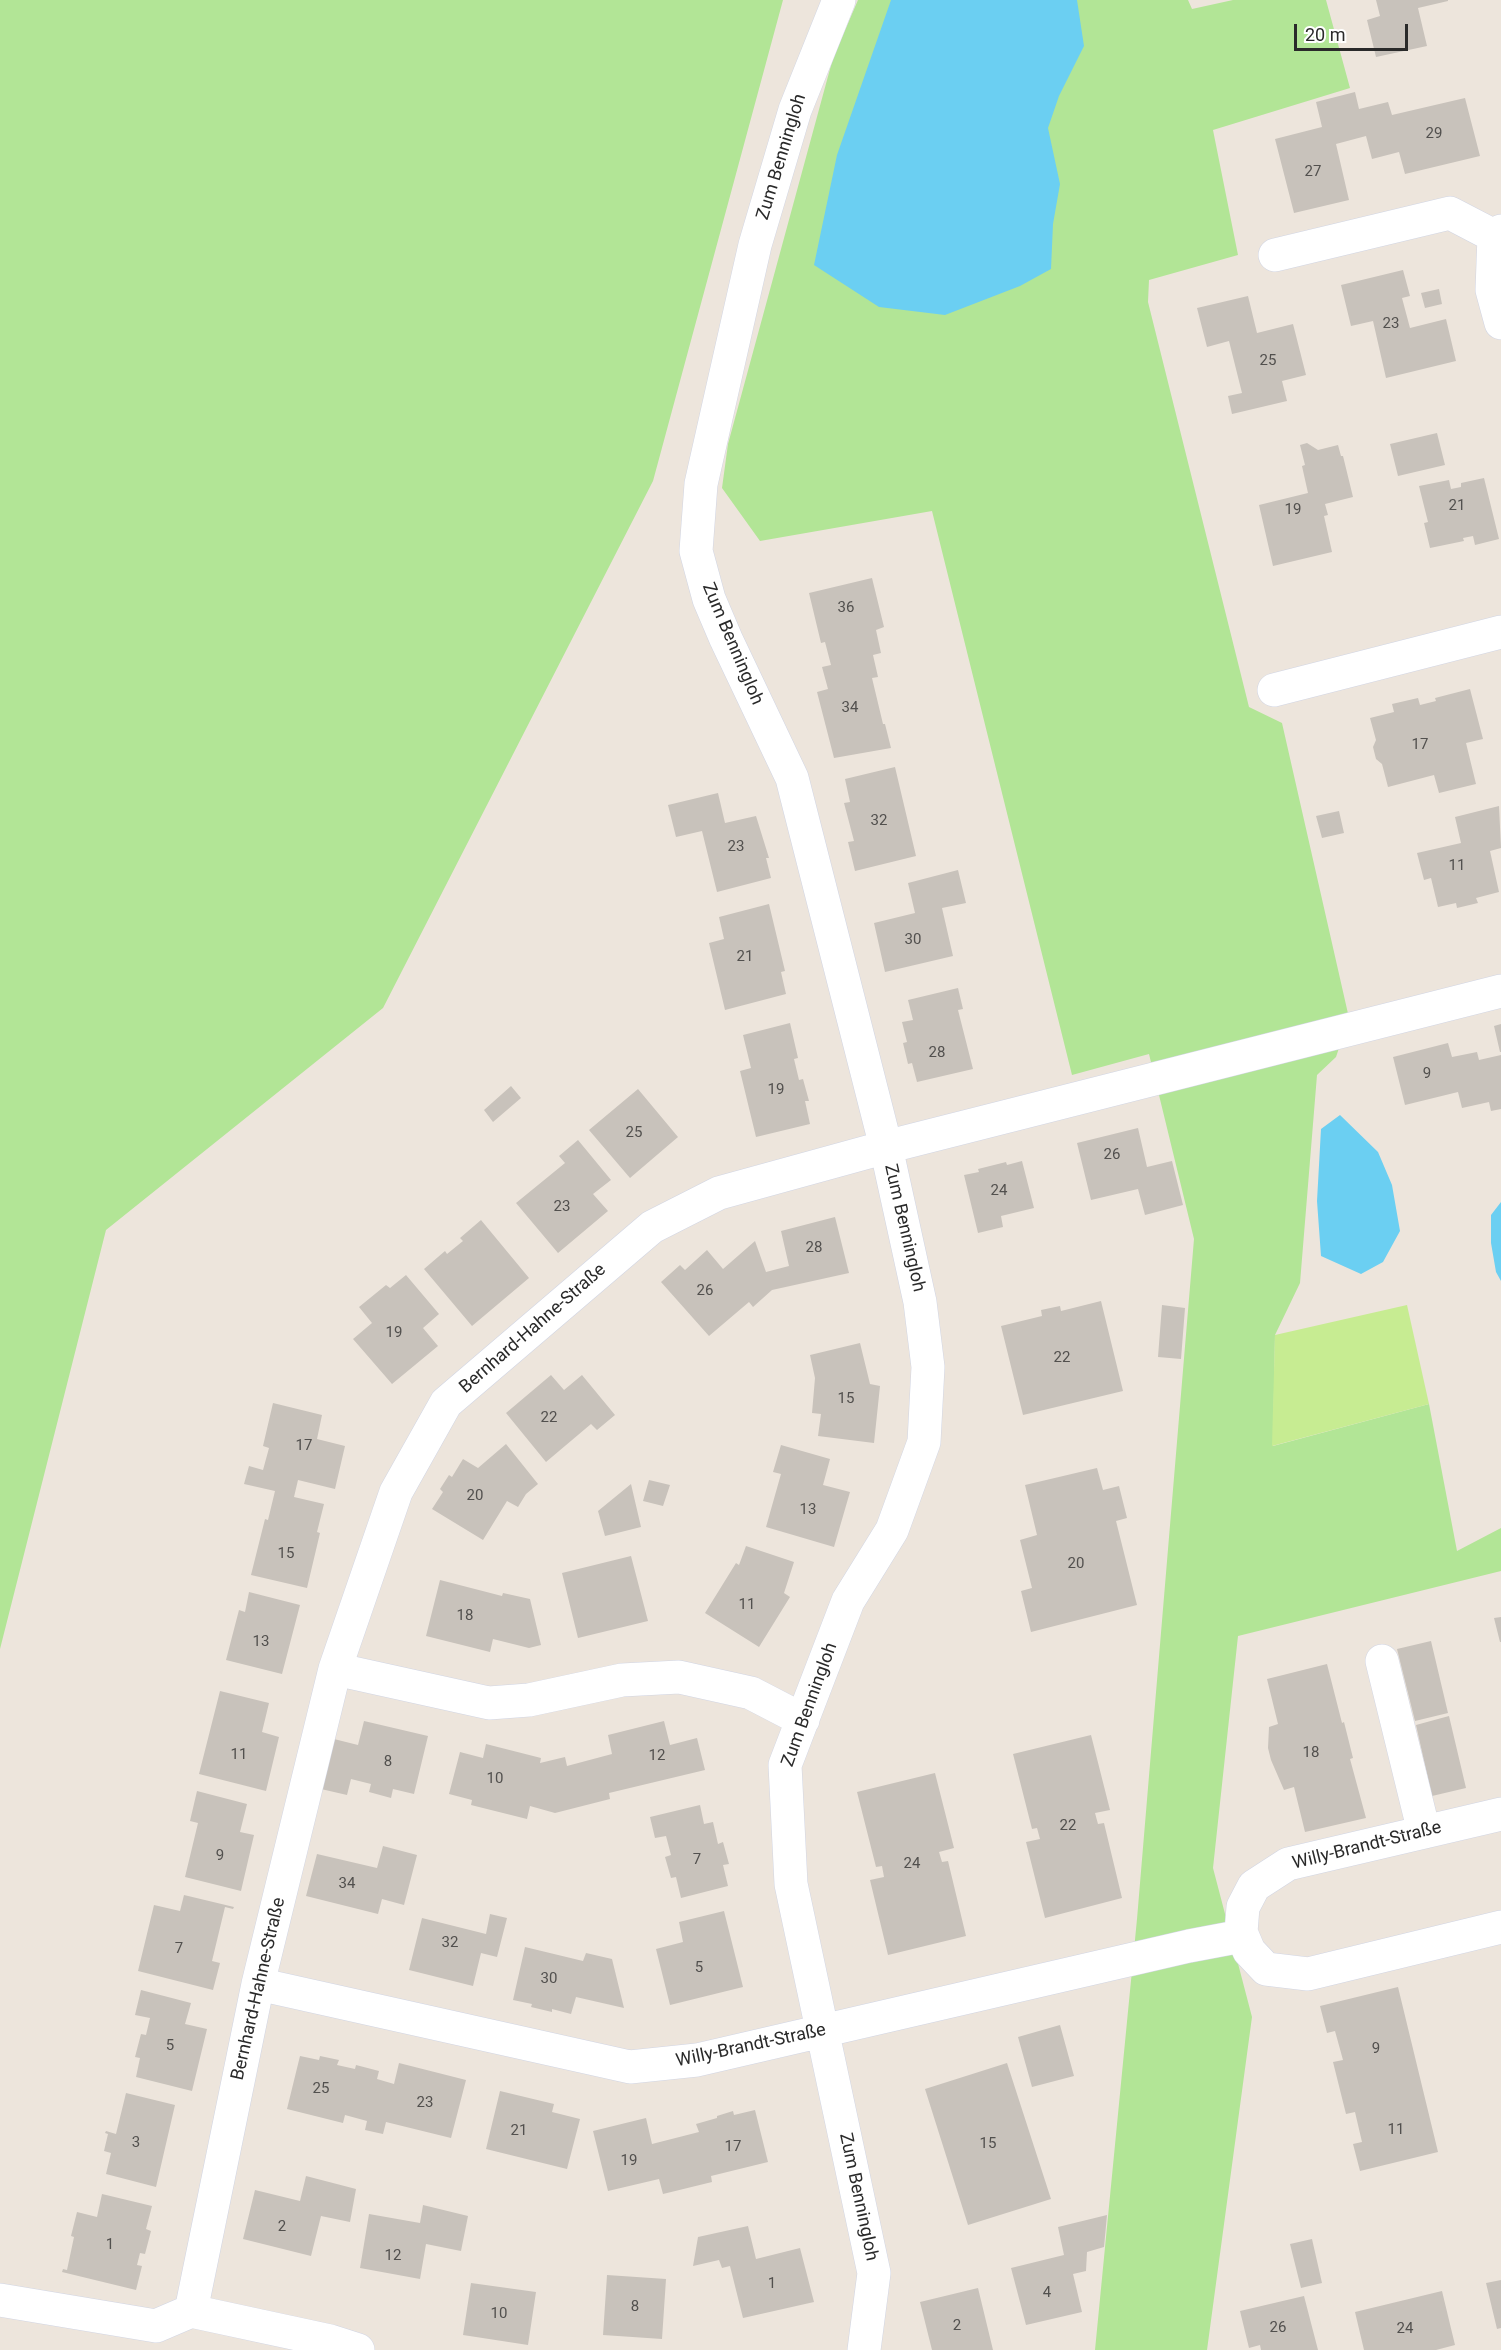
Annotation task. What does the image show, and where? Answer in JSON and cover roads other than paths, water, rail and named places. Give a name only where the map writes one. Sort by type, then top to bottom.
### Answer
[{"type":"street","name":"Zum Benningloh","points":[[839,0],[795,110],[755,244],[701,484],[696,551],[709,599],[792,778],[886,1147],[920,1302],[928,1368],[924,1442],[892,1530],[848,1601],[785,1765],[791,1884],[874,2273],[864,2350]]},
{"type":"street","points":[[1275,255],[1450,213],[1497,233],[1492,290],[1501,323]]},
{"type":"street","points":[[1274,690],[1501,632]]},
{"type":"street","name":"Zum Benningloh","points":[[886,1147],[1206,1064],[1501,992]]},
{"type":"street","name":"Bernhard-Hahne-Straße","points":[[191,2311],[258,1984],[335,1669],[396,1492],[446,1403],[652,1227],[719,1193],[886,1147]]},
{"type":"street","points":[[1382,1660],[1424,1832]]},
{"type":"street","points":[[335,1669],[489,1703],[529,1700],[622,1680],[679,1677],[751,1693],[803,1720]]},
{"type":"street","name":"Willy-Brandt-Straße","points":[[258,1984],[630,2067],[697,2060],[1178,1948],[1242,1936],[1243,1907],[1254,1886],[1288,1864],[1501,1814]]},
{"type":"street","points":[[1242,1936],[1248,1951],[1266,1969],[1308,1974],[1501,1927]]},
{"type":"street","points":[[0,2300],[156,2326],[191,2311],[330,2341],[358,2350]]},
{"type":"water","points":[[891,0],[1077,0],[1084,46],[1059,96],[1048,128],[1060,184],[1053,224],[1051,269],[1020,286],[945,315],[879,307],[814,265],[837,155]]},
{"type":"water","points":[[1340,1115],[1378,1152],[1392,1185],[1400,1231],[1383,1262],[1361,1274],[1321,1256],[1317,1201],[1321,1129]]},
{"type":"water","points":[[1501,1202],[1501,1281],[1496,1272],[1491,1243],[1491,1215]]}]
